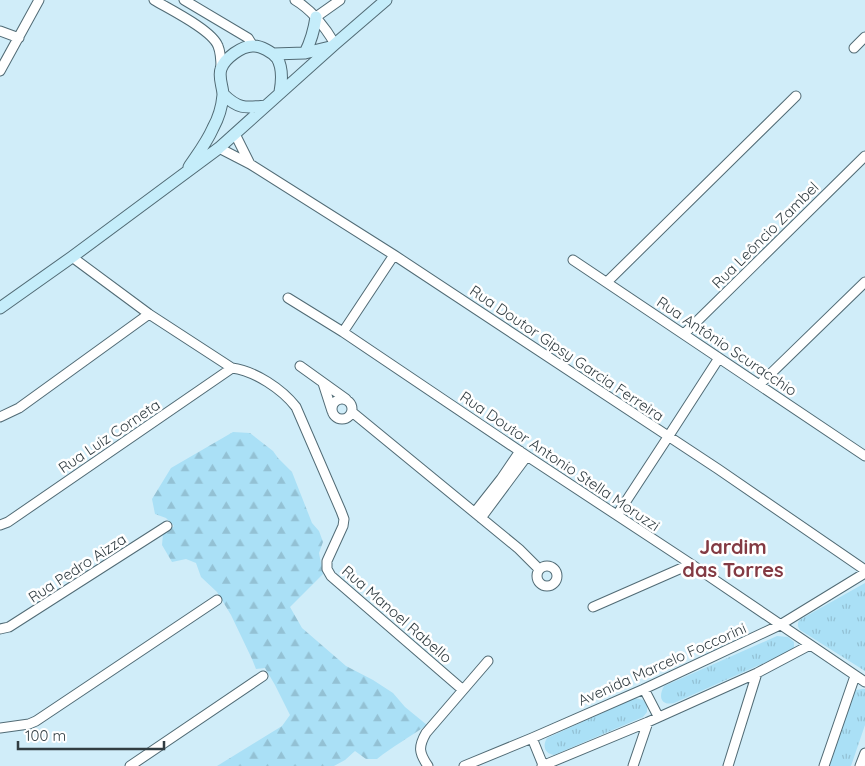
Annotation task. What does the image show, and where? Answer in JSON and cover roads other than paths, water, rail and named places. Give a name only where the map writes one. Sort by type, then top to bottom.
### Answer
[{"type":"main road","points":[[0,308],[219,148],[264,106],[386,0]]},
{"type":"main road","points":[[305,53],[314,30],[316,17]]},
{"type":"main road","points":[[272,54],[305,53],[333,45]]},
{"type":"main road","points":[[185,173],[213,130],[223,94],[221,69],[229,57],[238,50],[253,46],[272,54],[277,59],[281,68],[280,92]]},
{"type":"main road","points":[[223,94],[232,102],[246,108],[264,106]]},
{"type":"main road","points":[[213,130],[219,148]]},
{"type":"street","points":[[0,71],[39,0]]},
{"type":"street","points":[[154,0],[206,31],[218,43],[221,53],[221,69]]},
{"type":"street","points":[[184,0],[248,38],[253,46]]},
{"type":"street","points":[[295,0],[306,3],[333,45]]},
{"type":"street","points":[[316,17],[340,0]]},
{"type":"street","points":[[0,31],[19,38]]},
{"type":"street","points":[[854,48],[865,37]]},
{"type":"street","points":[[607,282],[796,96]]},
{"type":"street","points":[[235,134],[250,164]]},
{"type":"street","name":"Rua Doutor Gipsy Garcia Ferreira","points":[[219,148],[250,164],[394,255],[718,469],[865,572]]},
{"type":"street","name":"Rua Leôncio Zambel","points":[[684,334],[865,156]]},
{"type":"street","points":[[343,332],[394,255]]},
{"type":"street","name":"Rua Manoel Rabello","points":[[72,257],[149,314],[232,368],[241,369],[282,392],[296,407],[344,519],[343,526],[327,561],[327,569],[331,576],[463,690]]},
{"type":"street","name":"Rua Antônio Scuracchio","points":[[573,260],[865,456]]},
{"type":"street","points":[[759,385],[865,282]]},
{"type":"street","name":"Rua Doutor Antonio Stella Moruzzi","points":[[288,298],[343,332],[865,682]]},
{"type":"street","points":[[0,417],[19,408],[149,314]]},
{"type":"street","points":[[617,515],[718,358]]},
{"type":"street","points":[[300,366],[348,401],[352,412],[520,549],[539,569]]},
{"type":"street","name":"Rua Luiz Corneta","points":[[0,525],[8,522],[232,368]]},
{"type":"street","points":[[323,383],[336,418],[343,420],[348,418],[352,412]]},
{"type":"street","points":[[332,411],[332,407],[337,401],[344,399],[348,401]]},
{"type":"street","points":[[478,515],[501,479],[523,454]]},
{"type":"street","name":"Rua Pedro Aizza","points":[[0,629],[9,627],[166,526]]},
{"type":"street","points":[[593,607],[691,564]]},
{"type":"street","name":"Avenida Marcelo Foccorini","points":[[464,766],[532,738],[780,626],[865,572]]},
{"type":"street","points":[[0,728],[29,724],[36,721],[217,600]]},
{"type":"street","points":[[532,738],[543,766],[757,673],[810,645]]},
{"type":"street","points":[[428,766],[423,759],[420,747],[426,733],[488,661]]},
{"type":"street","points":[[728,766],[757,673]]},
{"type":"street","points":[[130,766],[262,676]]},
{"type":"street","points":[[824,766],[855,676]]},
{"type":"street","points":[[644,688],[658,716]]},
{"type":"street","points":[[633,766],[648,722]]},
{"type":"street","points":[[860,766],[865,753]]},
{"type":"district","name":"Jardim das Torres","points":[[733,558]]}]
